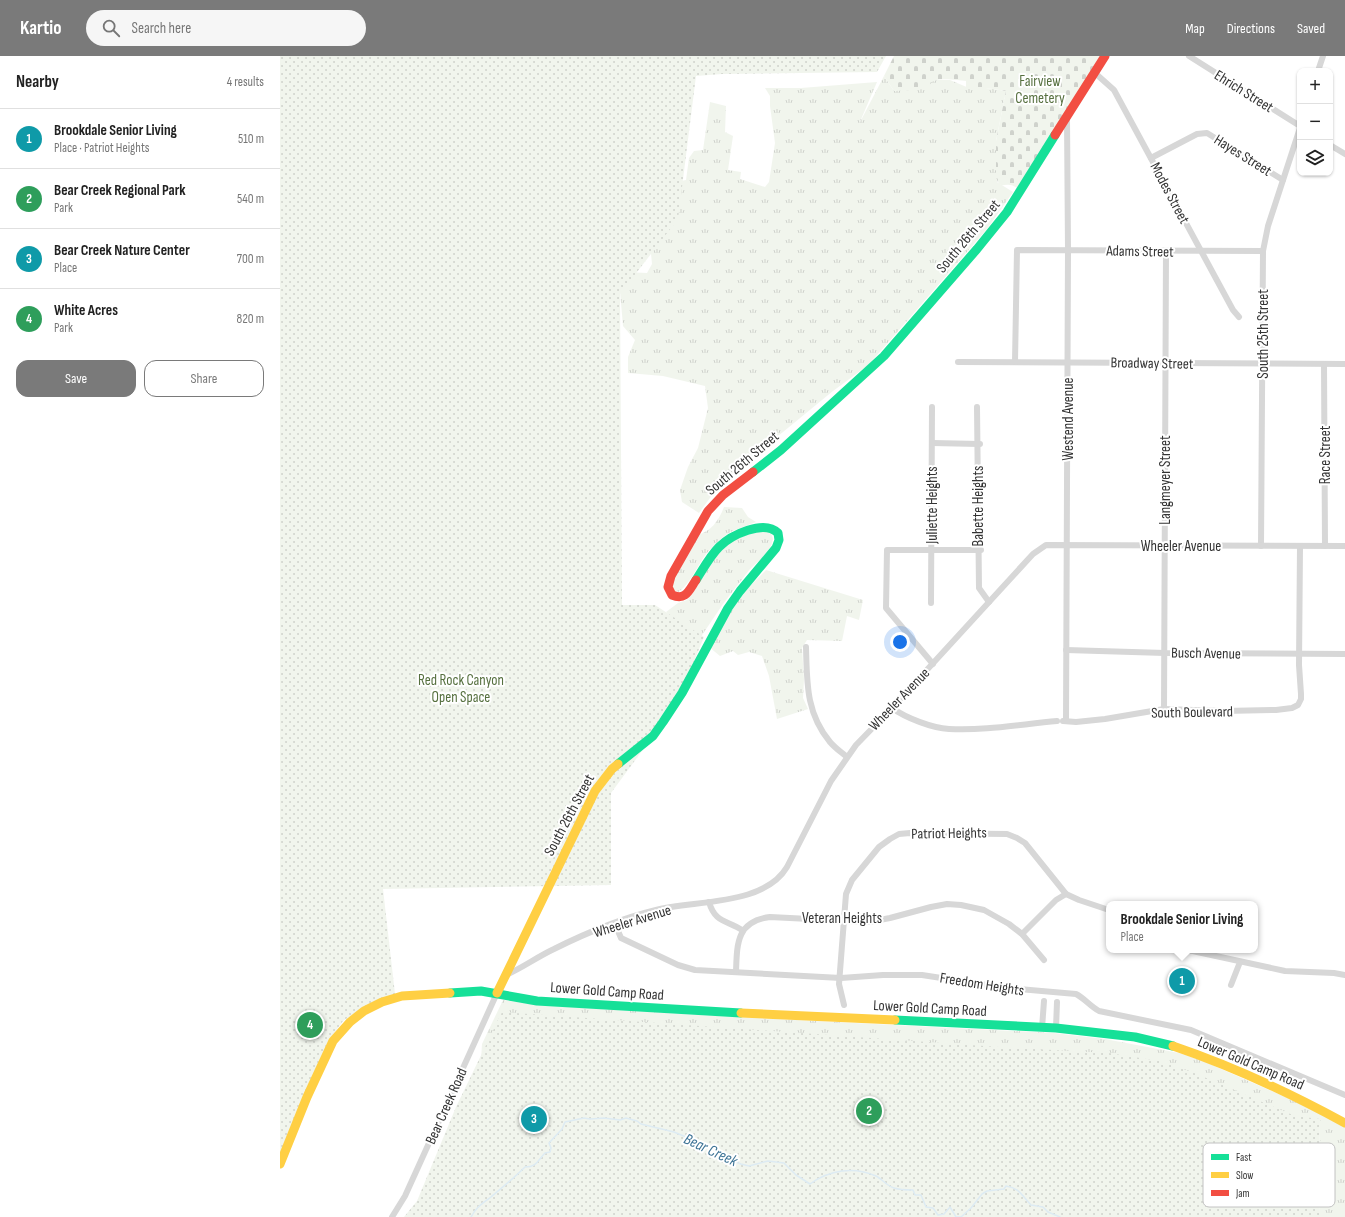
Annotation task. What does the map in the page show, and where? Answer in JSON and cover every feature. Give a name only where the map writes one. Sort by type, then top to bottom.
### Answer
[{"type":"street","name":"South 26th Street","points":[[497,993],[595,791],[612,769],[653,736],[658,730],[674,706],[728,607],[741,589],[775,550],[778,544],[780,538],[778,533],[774,528],[767,526],[756,528],[735,536],[720,547],[686,595],[677,597],[672,595],[668,587],[671,576],[708,511],[723,495],[781,450],[884,356],[1007,212],[1105,56]]},
{"type":"street","name":"Ehrich Street","points":[[1189,56],[1297,125]]},
{"type":"street","points":[[1319,68],[1323,56]]},
{"type":"street","name":"Modes Street","points":[[1095,73],[1114,90],[1201,252],[1233,310],[1239,317]]},
{"type":"street","name":"Westend Avenue","points":[[1062,721],[1066,650],[1067,545],[1067,117]]},
{"type":"street","name":"Hayes Street","points":[[1151,158],[1191,136],[1197,134],[1211,135],[1283,180]]},
{"type":"street","name":"South 25th Street","points":[[1261,546],[1263,251],[1268,226],[1297,136]]},
{"type":"street","points":[[1333,147],[1345,154]]},
{"type":"street","name":"Adams Street","points":[[1015,362],[1017,250],[1201,252],[1263,251]]},
{"type":"street","name":"Langmeyer Street","points":[[1164,709],[1166,251]]},
{"type":"street","name":"Broadway Street","points":[[958,362],[1345,364]]},
{"type":"street","name":"Race Street","points":[[1324,364],[1325,546]]},
{"type":"street","name":"Juliette Heights","points":[[931,602],[932,407]]},
{"type":"street","name":"Babette Heights","points":[[977,407],[979,444],[979,588],[989,602]]},
{"type":"street","points":[[932,443],[979,444]]},
{"type":"street","name":"Wheeler Avenue","points":[[504,976],[555,949],[615,924],[657,910],[746,895],[768,886],[783,874],[831,781],[856,745],[933,664],[1033,554],[1046,545],[1345,546]]},
{"type":"street","points":[[1300,546],[1300,654]]},
{"type":"street","points":[[933,664],[886,608],[887,550],[979,550]]},
{"type":"street","points":[[806,647],[807,687],[810,705],[819,726],[831,743],[847,757]]},
{"type":"street","name":"Busch Avenue","points":[[1066,650],[1165,653],[1345,654]]},
{"type":"street","name":"South Boulevard","points":[[892,708],[902,715],[948,729],[1062,721],[1076,722],[1105,719],[1164,709],[1224,711],[1276,710],[1292,708],[1298,705],[1301,700],[1300,654]]},
{"type":"street","name":"Patriot Heights","points":[[844,1005],[839,984],[841,978],[846,894],[852,880],[879,846],[899,834],[1007,834],[1025,843],[1066,894],[1106,909]]},
{"type":"street","points":[[1022,934],[1056,900],[1066,894]]},
{"type":"street","points":[[709,902],[714,913],[723,922],[734,925],[742,930],[737,948],[736,972]]},
{"type":"street","name":"Veteran Heights","points":[[742,930],[752,922],[770,917],[878,921],[931,907],[947,904],[962,905],[984,910],[1009,924],[1022,934],[1044,960]]},
{"type":"street","name":"Freedom Heights","points":[[615,924],[621,938],[678,966],[695,970],[841,978],[905,974],[922,975],[1006,988],[1076,994],[1092,1008],[1099,1011],[1191,1030],[1345,1095]]},
{"type":"street","points":[[1201,953],[1285,971],[1334,973],[1345,975]]},
{"type":"street","points":[[1231,985],[1240,962]]},
{"type":"street","points":[[504,976],[510,993],[517,998]]},
{"type":"street","name":"Lower Gold Camp Road","points":[[280,1164],[307,1097],[334,1041],[350,1022],[364,1011],[382,1002],[402,996],[481,991],[537,1001],[683,1010],[1056,1028],[1135,1037],[1164,1043],[1203,1056],[1306,1101],[1345,1122]]},
{"type":"street","name":"Bear Creek Road","points":[[392,1217],[405,1196],[497,993]]},
{"type":"street","points":[[1042,1028],[1044,1004],[1057,1005],[1056,1028]]},
{"type":"green space","name":"Red Rock Canyon Open Space","points":[[280,56],[886,56],[877,72],[722,74],[696,76],[678,219],[620,294],[622,605],[655,605],[704,637],[683,688],[653,736],[611,793],[611,885],[383,889],[395,994],[343,1021],[332,1036],[280,1157]]},
{"type":"green space","name":"Fairview Cemetery","points":[[894,56],[1100,56],[1017,188],[1011,185],[1001,185],[998,183],[996,176],[996,141],[1006,91],[986,88],[966,88],[966,81],[943,79],[935,80],[926,89],[894,91],[884,76]]},
{"type":"green space","points":[[884,76],[894,91],[936,80],[950,80],[969,88],[986,88],[1006,91],[996,141],[997,182],[1013,192],[987,229],[867,366],[833,391],[733,473],[715,491],[699,513],[682,502],[680,490],[688,467],[698,448],[708,408],[705,386],[663,376],[628,373],[628,357],[635,340],[623,326],[619,280],[626,272],[647,273],[652,264],[650,243],[676,182],[686,180],[689,158],[694,151],[703,150],[710,102],[726,106],[725,132],[733,136],[728,170],[741,172],[740,179],[765,187],[769,182],[775,143],[770,96],[765,88],[801,88],[877,82],[859,124]]},
{"type":"green space","points":[[724,507],[742,508],[748,517],[756,522],[731,532],[723,537],[706,554],[690,580],[682,589],[678,592],[671,589],[674,579],[697,535],[714,525]]},
{"type":"green space","points":[[763,531],[771,533],[773,539],[771,546],[763,557],[750,569],[723,604],[696,644],[666,612],[678,603],[687,600],[693,593],[718,552],[733,541],[753,532]]},
{"type":"green space","points":[[766,570],[863,600],[859,620],[847,616],[842,641],[807,640],[802,648],[804,679],[803,698],[808,709],[777,719],[769,676],[762,656],[749,652],[738,655],[733,651],[720,656],[709,647],[742,594]]},
{"type":"green space","points":[[503,1000],[537,1005],[698,1015],[1054,1033],[1105,1039],[1179,1053],[1203,1061],[1345,1124],[1345,1217],[1319,1217],[1319,1207],[1335,1207],[1335,1143],[1320,1143],[1320,1120],[481,1060],[482,1044]]},
{"type":"green space","points":[[502,1012],[999,1047],[1109,1053],[1159,1061],[1197,1074],[1295,1116],[1320,1119],[1320,1143],[1203,1143],[1203,1207],[1319,1207],[1319,1217],[404,1217],[417,1201],[456,1107]]},
{"type":"waterway","name":"Bear Creek","points":[[471,1217],[475,1210],[525,1167],[532,1166],[537,1163],[545,1153],[550,1152],[551,1148],[549,1143],[562,1129],[565,1122],[584,1118],[620,1120],[626,1118],[637,1121],[641,1124],[674,1132],[710,1147],[727,1159],[749,1166],[768,1161],[784,1163],[796,1175],[810,1184],[825,1175],[842,1171],[850,1170],[868,1173],[876,1176],[894,1188],[901,1190],[913,1190],[915,1195],[921,1195],[926,1207],[933,1208],[938,1215],[944,1214],[950,1207],[956,1217],[961,1217],[971,1208],[982,1194],[987,1191],[1004,1189],[1006,1186],[1018,1191],[1031,1205],[1043,1207],[1048,1212],[1060,1217]]},
{"type":"traffic: fast","points":[[753,472],[781,450],[884,356],[977,249],[1007,212],[1055,135]]},
{"type":"traffic: fast","points":[[618,764],[653,736],[663,722],[682,693],[728,608],[740,591],[776,548],[779,540],[778,533],[772,529],[756,528],[748,530],[724,542],[707,563],[696,580]]},
{"type":"traffic: fast","points":[[450,993],[481,991],[537,1001],[741,1013]]},
{"type":"traffic: fast","points":[[895,1020],[1056,1028],[1135,1037],[1173,1046]]},
{"type":"traffic: slow","points":[[497,993],[595,791],[612,769],[618,764]]},
{"type":"traffic: slow","points":[[280,1164],[307,1097],[333,1041],[350,1022],[364,1011],[382,1002],[402,996],[450,993]]},
{"type":"traffic: slow","points":[[741,1013],[895,1020]]},
{"type":"traffic: slow","points":[[1173,1046],[1217,1062],[1260,1081],[1345,1123]]},
{"type":"traffic: jam","points":[[1055,135],[1105,56]]},
{"type":"traffic: jam","points":[[696,580],[687,594],[681,597],[672,595],[668,587],[671,576],[708,511],[723,495],[753,472]]},
{"type":"place","name":"Brookdale Senior Living","points":[[1182,981]]},
{"type":"place","name":"White Acres","points":[[310,1025]]},
{"type":"place","name":"Bear Creek Regional Park","points":[[869,1111]]},
{"type":"place","name":"Bear Creek Nature Center","points":[[534,1119]]}]
